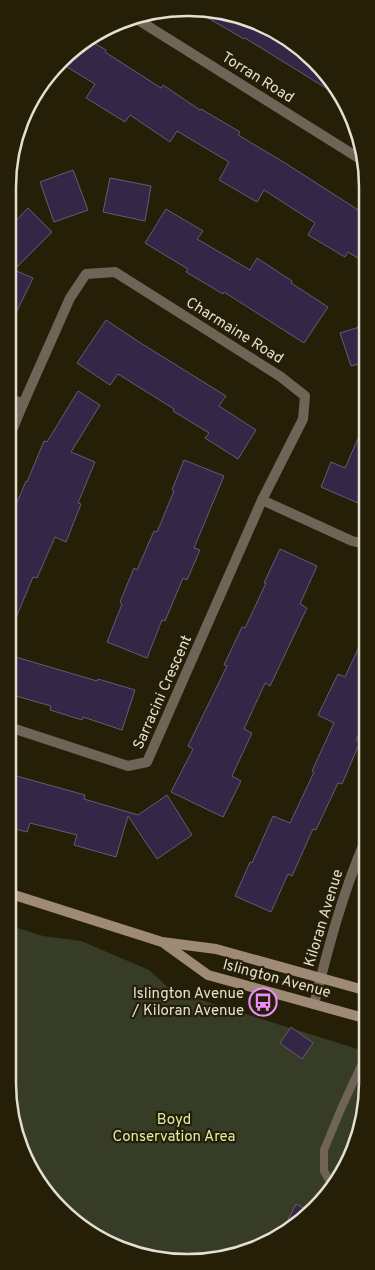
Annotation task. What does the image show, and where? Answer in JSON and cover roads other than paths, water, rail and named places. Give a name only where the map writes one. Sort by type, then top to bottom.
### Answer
[{"type":"main road","name":"Islington Avenue","points":[[16,896],[162,942],[216,949],[359,989]]},
{"type":"main road","name":"Islington Avenue","points":[[162,942],[208,975],[359,1017]]},
{"type":"street","name":"Torran Road","points":[[142,23],[355,156]]},
{"type":"street","name":"Charmaine Road","points":[[23,404],[70,298],[86,274],[115,272],[280,377],[305,396],[302,419],[262,500]]},
{"type":"street","points":[[16,401],[23,404],[16,421]]},
{"type":"street","points":[[262,500],[352,542],[359,543]]},
{"type":"street","name":"Sarracini Crescent","points":[[16,729],[128,766],[147,762],[262,500]]},
{"type":"street","name":"Kiloran Avenue","points":[[314,1004],[327,950],[345,890],[359,856]]},
{"type":"lane","points":[[329,1179],[324,1171],[324,1150],[359,1070]]},
{"type":"place","name":"Islington Avenue / Kiloran Avenue","points":[[263,1002]]},
{"type":"park label","name":"Boyd Conservation Area","points":[[174,1128]]}]
